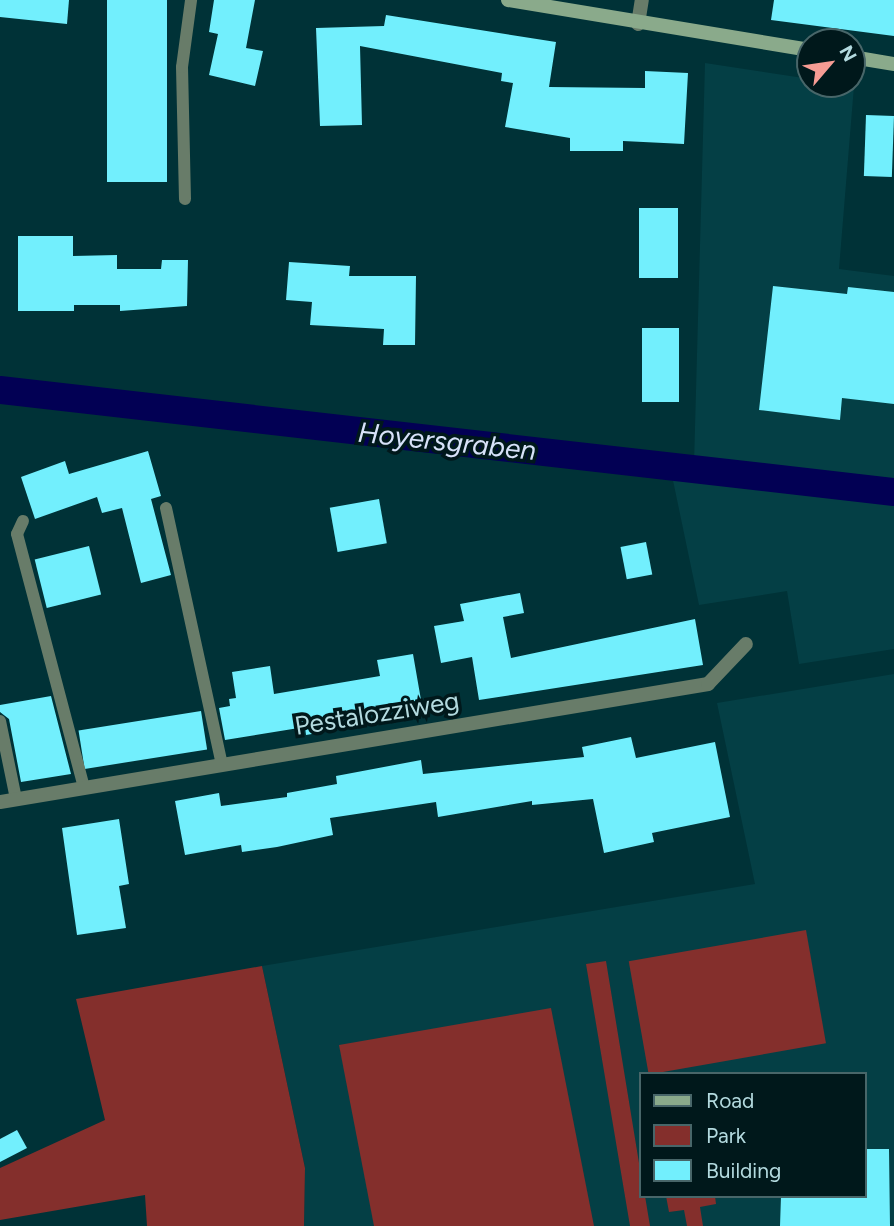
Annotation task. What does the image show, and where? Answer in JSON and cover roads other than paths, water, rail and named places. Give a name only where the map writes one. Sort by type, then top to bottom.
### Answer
[{"type":"main road","points":[[508,0],[638,24],[796,48]]},
{"type":"main road","points":[[866,59],[894,64]]},
{"type":"street","points":[[638,24],[642,0]]},
{"type":"street","name":"Pestalozziweg","points":[[0,802],[708,684],[746,644]]},
{"type":"lane","points":[[185,199],[182,67],[191,0]]},
{"type":"lane","points":[[166,508],[222,765]]},
{"type":"lane","points":[[23,521],[17,534],[84,788]]},
{"type":"lane","points":[[0,721],[16,799]]},
{"type":"waterway","name":"Hoyersgraben","points":[[0,390],[894,492]]}]
